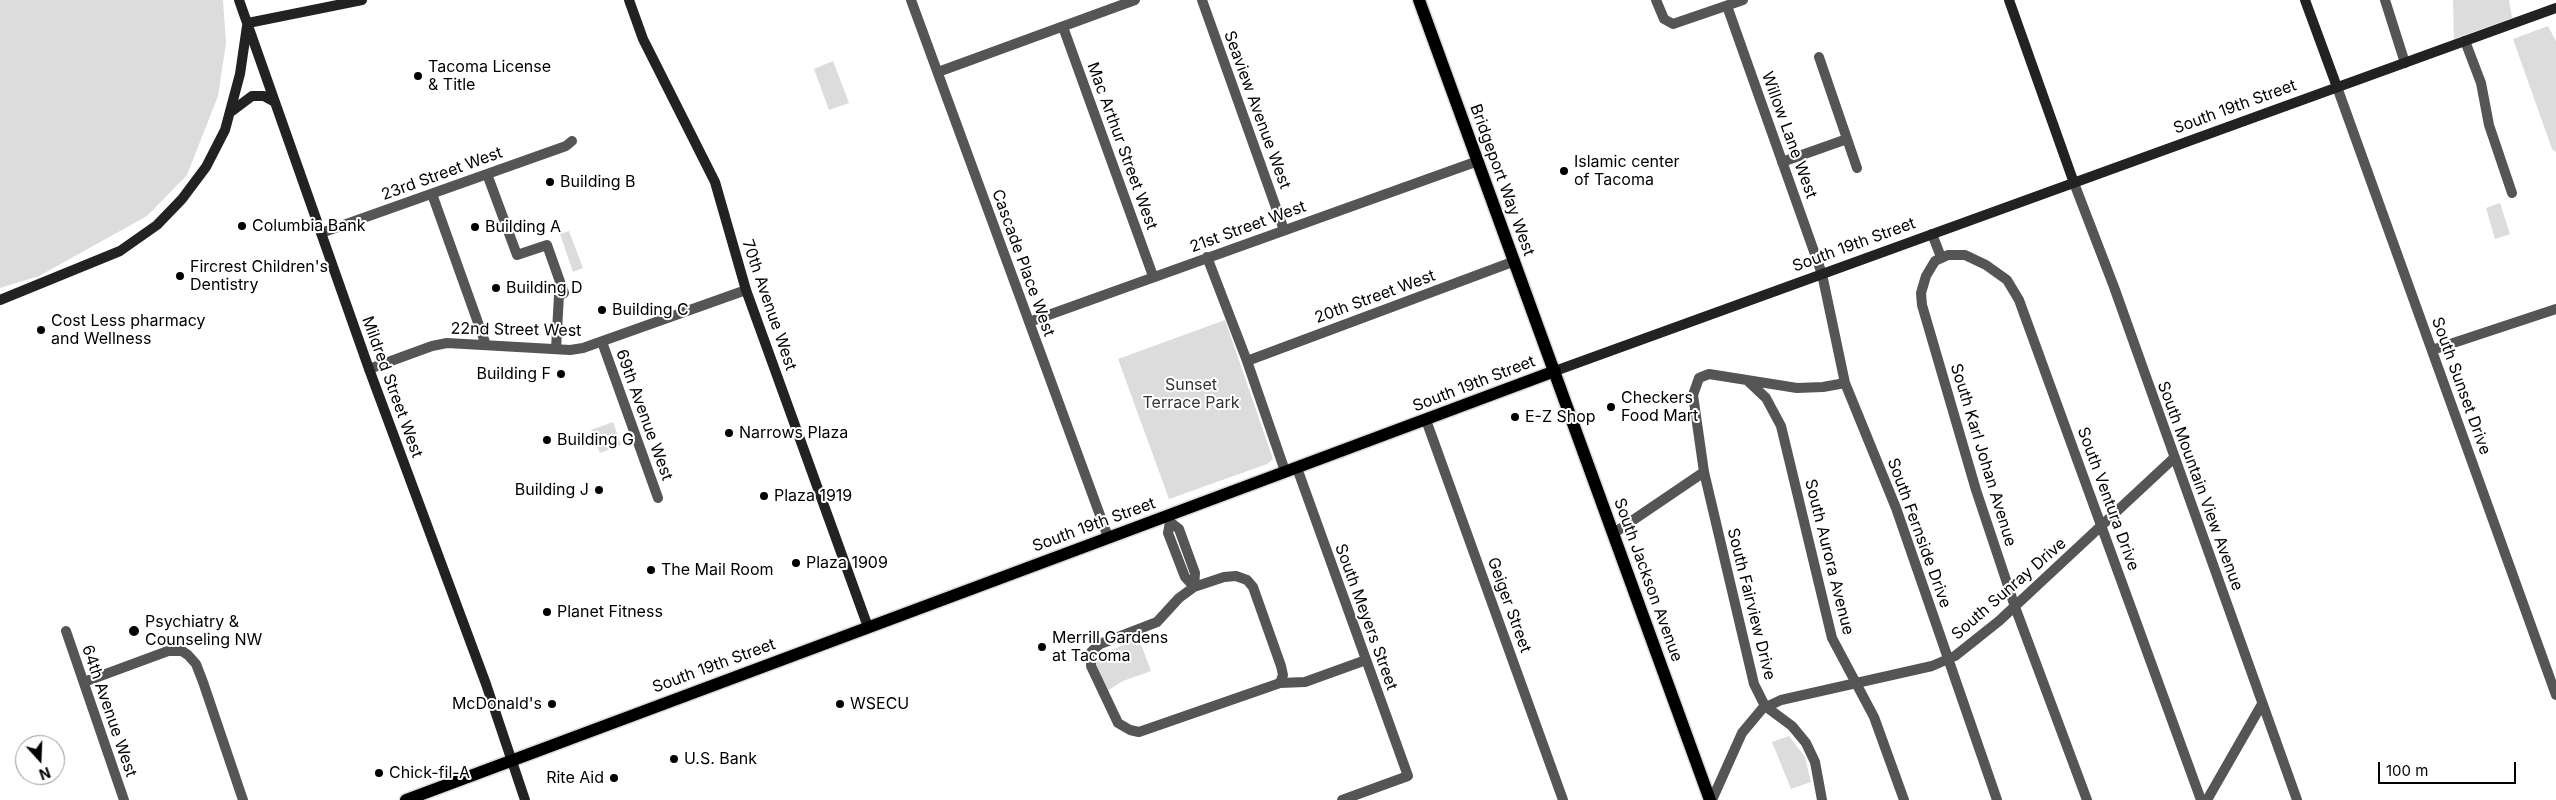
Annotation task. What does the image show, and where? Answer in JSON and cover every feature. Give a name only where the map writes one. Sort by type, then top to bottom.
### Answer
[{"type":"main road","name":"Bridgeport Way West","points":[[1419,0],[1555,371]]},
{"type":"main road","name":"South 19th Street","points":[[406,800],[1108,537],[1169,518],[1291,469],[1555,371]]},
{"type":"main road","name":"South Jackson Avenue","points":[[1555,371],[1711,800]]},
{"type":"street","points":[[239,0],[248,23]]},
{"type":"street","points":[[0,300],[113,254],[157,225],[182,199],[206,167],[225,130],[241,71],[248,23],[247,0]]},
{"type":"street","points":[[248,23],[362,0]]},
{"type":"street","name":"70th Avenue West","points":[[629,0],[644,39],[715,182],[746,290],[868,627]]},
{"type":"street","name":"Cascade Place West","points":[[911,0],[1108,537]]},
{"type":"street","points":[[938,72],[1136,0]]},
{"type":"street","name":"Seaview Avenue West","points":[[1202,0],[1284,230]]},
{"type":"street","points":[[1656,0],[1667,23],[1678,24],[1743,0]]},
{"type":"street","points":[[2009,0],[2074,183]]},
{"type":"street","points":[[2305,0],[2338,87]]},
{"type":"street","points":[[2384,0],[2405,63]]},
{"type":"street","name":"Willow Lane West","points":[[1727,6],[1822,274]]},
{"type":"street","name":"South 19th Street","points":[[1555,371],[2556,8]]},
{"type":"street","name":"Mildred Street West","points":[[248,23],[369,369],[486,684],[525,800]]},
{"type":"street","name":"Mac Arthur Street West","points":[[1063,27],[1153,276]]},
{"type":"street","points":[[2465,41],[2481,83],[2490,125],[2512,193]]},
{"type":"street","points":[[1819,57],[1857,168]]},
{"type":"street","name":"South Sunset Drive","points":[[2338,87],[2556,696]]},
{"type":"street","points":[[231,111],[252,96],[264,96],[275,102]]},
{"type":"street","points":[[1782,162],[1847,139]]},
{"type":"street","name":"23rd Street West","points":[[321,233],[566,146],[572,141]]},
{"type":"street","name":"21st Street West","points":[[1029,322],[1478,161]]},
{"type":"street","points":[[487,174],[517,255],[547,245],[564,293],[559,295],[556,349]]},
{"type":"street","name":"South Mountain View Avenue","points":[[2074,183],[2114,287],[2296,800]]},
{"type":"street","points":[[432,194],[486,345]]},
{"type":"street","points":[[1932,234],[1941,257]]},
{"type":"street","name":"South Ventura Drive","points":[[1941,257],[1957,254],[1974,259],[1999,274],[2014,290],[2201,800]]},
{"type":"street","points":[[1207,257],[1291,469]]},
{"type":"street","name":"South Karl Johan Avenue","points":[[1941,257],[1930,268],[1923,282],[1922,306],[1976,490],[2015,607],[2087,800]]},
{"type":"street","name":"20th Street West","points":[[1247,360],[1515,261]]},
{"type":"street","name":"South Fernside Drive","points":[[1822,274],[1844,383],[1896,508],[1997,800]]},
{"type":"street","name":"22nd Street West","points":[[369,369],[440,345],[460,343],[576,349],[602,342],[746,290]]},
{"type":"street","points":[[2432,350],[2556,309]]},
{"type":"street","name":"69th Avenue West","points":[[602,342],[658,498]]},
{"type":"street","name":"South Fairview Drive","points":[[1747,379],[1719,374],[1706,374],[1697,381],[1693,395],[1704,472],[1747,658],[1757,692],[1765,706],[1792,726],[1806,743],[1815,762],[1822,800]]},
{"type":"street","points":[[1747,379],[1798,388],[1844,383]]},
{"type":"street","name":"South Aurora Avenue","points":[[1747,379],[1766,398],[1781,426],[1830,633],[1837,650],[1856,682],[1884,743],[1904,800]]},
{"type":"street","name":"Geiger Street","points":[[1426,420],[1563,800]]},
{"type":"street","name":"South Sunray Drive","points":[[1711,800],[1742,733],[1754,716],[1765,706],[1781,700],[1926,667],[1961,652],[2015,607],[2174,458]]},
{"type":"street","name":"South Meyers Street","points":[[1291,469],[1366,660],[1408,776],[1342,800]]},
{"type":"street","points":[[1614,534],[1704,472]]},
{"type":"street","points":[[1169,518],[1168,533],[1184,577],[1194,587]]},
{"type":"street","points":[[1280,683],[1283,676],[1281,666],[1253,588],[1247,580],[1233,576],[1194,587],[1179,598],[1157,622],[1100,644],[1091,652],[1091,666],[1118,722],[1130,730],[1147,730],[1280,683],[1306,682],[1366,660]]},
{"type":"street","name":"64th Avenue West","points":[[66,631],[124,800]]},
{"type":"street","points":[[84,682],[154,656],[182,651],[191,657],[198,669],[243,800]]},
{"type":"street","points":[[2207,800],[2262,704]]},
{"type":"green space","points":[[0,0],[223,0],[226,43],[218,96],[187,175],[147,216],[39,276],[0,288]]},
{"type":"green space","points":[[2453,0],[2509,0],[2512,18],[2454,39]]},
{"type":"green space","points":[[2548,26],[2556,41],[2556,152],[2552,149],[2513,39]]},
{"type":"green space","points":[[833,61],[849,103],[829,110],[814,69]]},
{"type":"green space","points":[[2500,203],[2510,234],[2495,239],[2486,208]]},
{"type":"green space","points":[[569,231],[583,268],[573,272],[560,234]]},
{"type":"green space","name":"Sunset Terrace Park","points":[[1225,320],[1273,459],[1267,464],[1169,499],[1118,359]]},
{"type":"green space","points":[[613,422],[621,445],[600,453],[591,430]]},
{"type":"green space","points":[[1139,639],[1151,671],[1123,681],[1107,691],[1095,662],[1096,656]]},
{"type":"green space","points":[[1789,736],[1805,757],[1811,782],[1791,789],[1772,742]]},
{"type":"place","name":"Tacoma License & Title","points":[[418,76]]},
{"type":"place","name":"Islamic center of Tacoma","points":[[1564,171]]},
{"type":"place","name":"Building B","points":[[550,182]]},
{"type":"place","name":"Columbia Bank","points":[[242,226]]},
{"type":"place","name":"Building A","points":[[475,227]]},
{"type":"place","name":"Fircrest Children's Dentistry","points":[[180,276]]},
{"type":"place","name":"Building D","points":[[496,288]]},
{"type":"place","name":"Building C","points":[[602,310]]},
{"type":"place","name":"Cost Less pharmacy and Wellness","points":[[41,330]]},
{"type":"place","name":"Building F","points":[[561,374]]},
{"type":"place","name":"Checkers Food Mart","points":[[1611,407]]},
{"type":"place","name":"E-Z Shop","points":[[1515,417]]},
{"type":"place","name":"Narrows Plaza","points":[[729,433]]},
{"type":"place","name":"Building G","points":[[547,440]]},
{"type":"place","name":"Building J","points":[[599,490]]},
{"type":"place","name":"Plaza 1919","points":[[764,496]]},
{"type":"place","name":"Plaza 1909","points":[[796,563]]},
{"type":"place","name":"The Mail Room","points":[[651,570]]},
{"type":"place","name":"Planet Fitness","points":[[547,612]]},
{"type":"place","name":"Psychiatry & Counseling NW","points":[[134,631]]},
{"type":"place","name":"Merrill Gardens at Tacoma","points":[[1042,647]]},
{"type":"place","name":"McDonald's","points":[[552,704]]},
{"type":"place","name":"WSECU","points":[[840,704]]},
{"type":"place","name":"U.S. Bank","points":[[674,759]]},
{"type":"place","name":"Chick-fil-A","points":[[379,773]]},
{"type":"place","name":"Rite Aid","points":[[614,778]]}]
